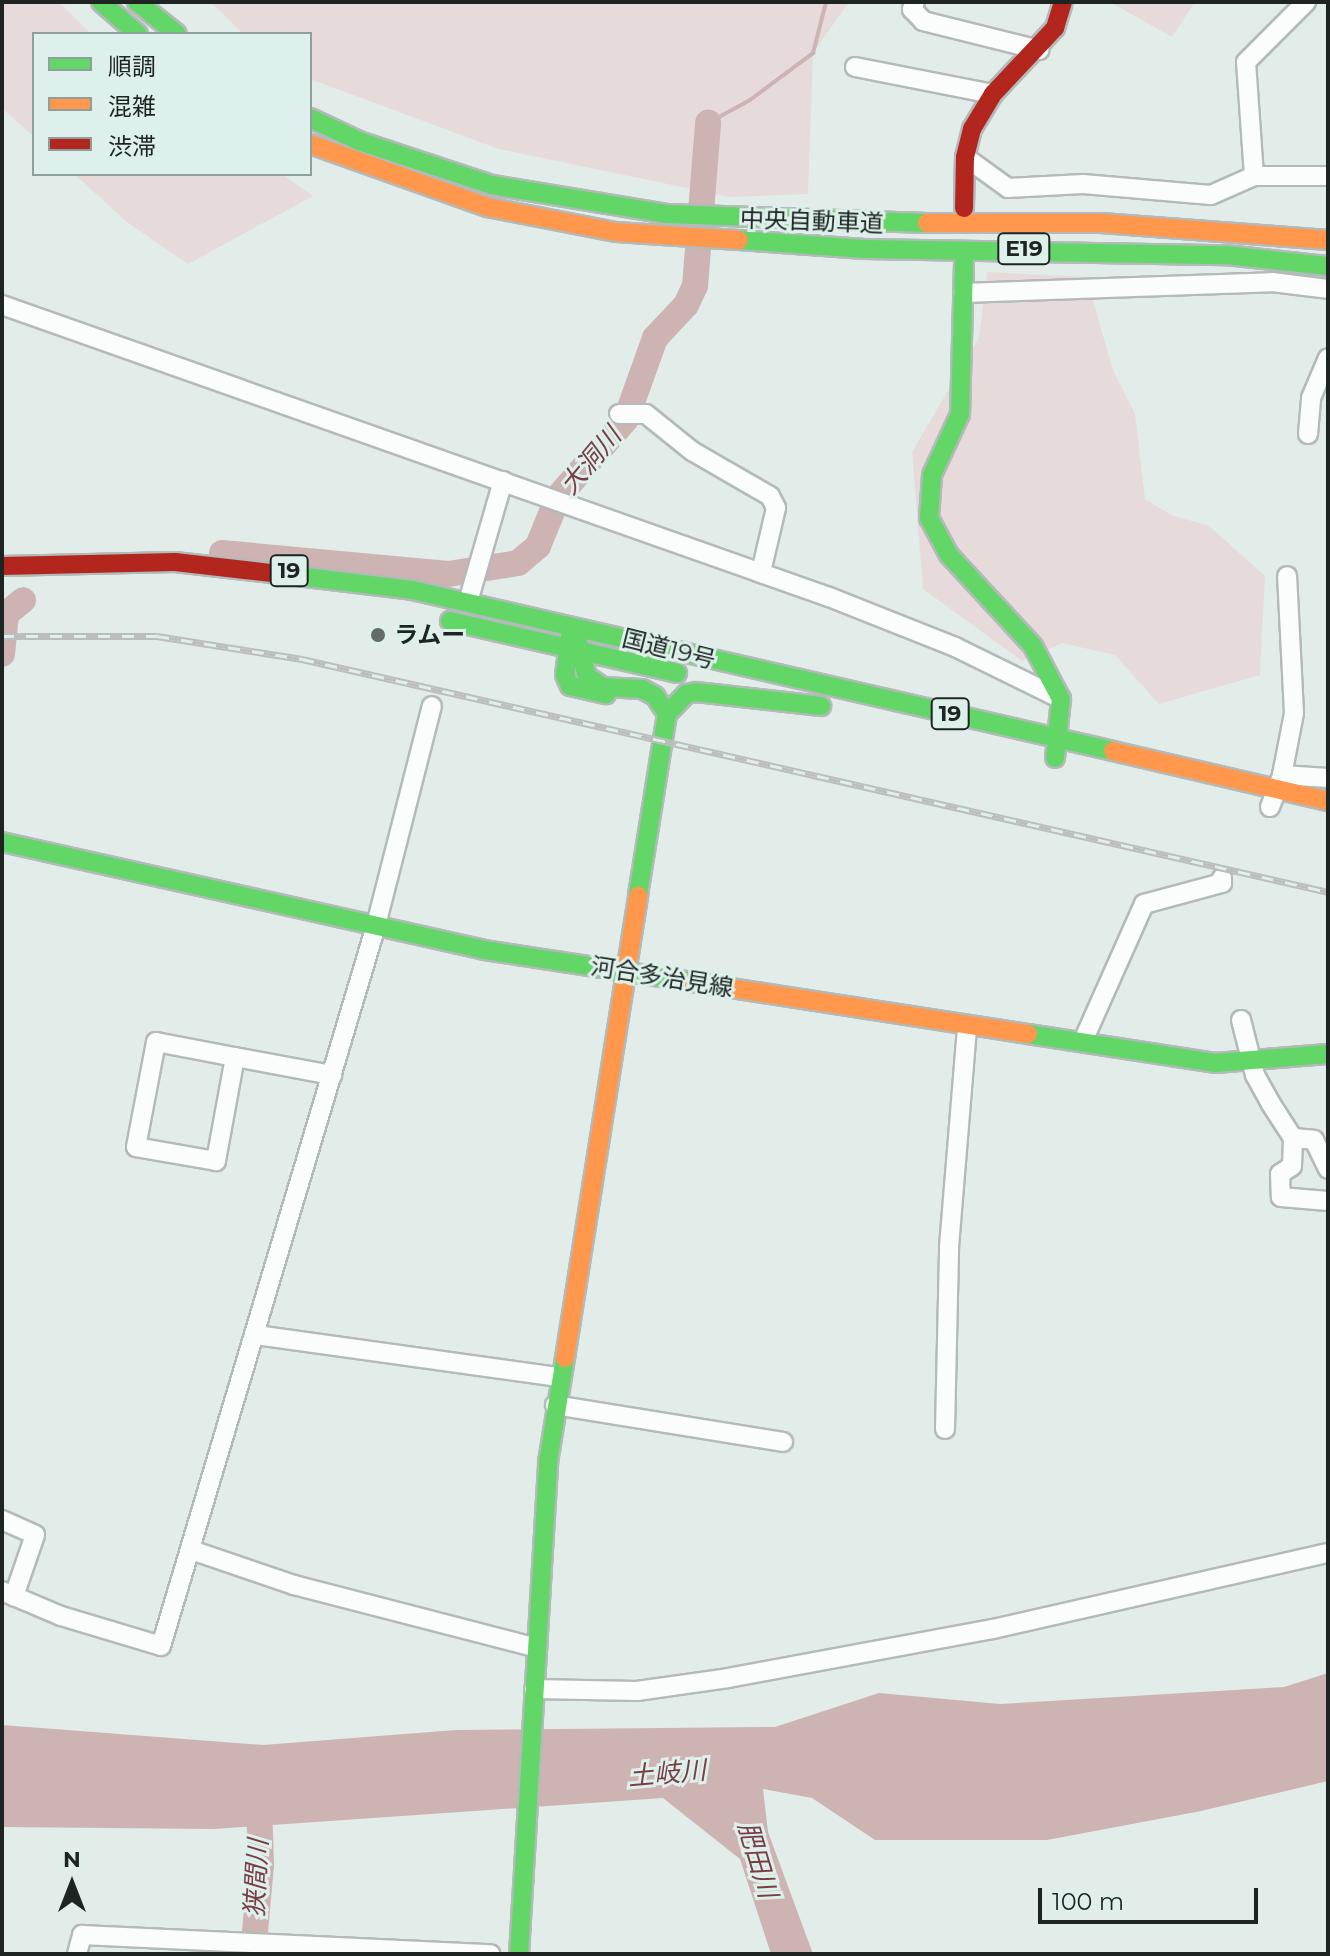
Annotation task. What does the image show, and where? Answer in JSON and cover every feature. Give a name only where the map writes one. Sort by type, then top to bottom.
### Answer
[{"type":"main road","points":[[101,2],[136,32]]},
{"type":"main road","points":[[137,2],[174,32]]},
{"type":"main road","points":[[964,208],[965,157],[972,129],[993,94],[1039,50],[1055,28],[1063,2]]},
{"type":"main road","name":"中央自動車道","points":[[312,119],[422,164],[549,198],[723,218],[1101,223],[1328,240]]},
{"type":"main road","name":"中央自動車道","points":[[312,145],[414,185],[546,220],[720,242],[1194,254],[1328,266]]},
{"type":"main road","points":[[964,263],[960,414],[932,475],[929,518],[949,555],[1033,646],[1061,699],[1058,738]]},
{"type":"main road","name":"国道19号","points":[[2,566],[113,560],[244,566],[468,602],[1328,801]]},
{"type":"main road","name":"19","points":[[2,585],[101,579],[198,580],[391,607]]},
{"type":"main road","name":"国道19号","points":[[435,617],[828,708],[696,692],[686,694],[667,714]]},
{"type":"main road","points":[[519,1953],[555,1405],[622,972],[667,714],[655,696],[642,689],[595,682],[587,676],[576,650],[572,625]]},
{"type":"main road","points":[[576,650],[565,675],[570,686],[648,704],[661,740]]},
{"type":"main road","name":"国道19号","points":[[1058,738],[1047,757],[1276,790],[1328,820]]},
{"type":"main road","name":"河合多治見線","points":[[2,842],[375,929],[622,972],[1215,1063],[1251,1063],[1328,1054]]},
{"type":"street","points":[[915,2],[912,9],[923,21],[1039,50]]},
{"type":"street","points":[[1254,176],[1246,62],[1306,2]]},
{"type":"street","points":[[855,67],[993,94]]},
{"type":"street","points":[[965,157],[982,164],[1008,188],[1083,184],[1211,195],[1254,176],[1328,176]]},
{"type":"street","points":[[963,293],[1257,282],[1328,289]]},
{"type":"street","points":[[2,305],[761,572],[955,647],[1061,699]]},
{"type":"street","points":[[1308,434],[1311,398],[1328,358]]},
{"type":"street","points":[[627,414],[646,414],[692,451],[770,496],[776,508],[761,572]]},
{"type":"street","points":[[468,602],[503,481]]},
{"type":"street","points":[[1287,576],[1294,713],[1276,790],[1328,778]]},
{"type":"street","points":[[2,1520],[35,1535],[8,1593],[61,1616],[161,1646],[375,929],[432,706]]},
{"type":"street","points":[[1083,1041],[1144,904],[1222,883],[1222,878]]},
{"type":"street","points":[[1241,1020],[1251,1063],[1293,1138],[1292,1166],[1280,1174],[1281,1197],[1328,1201]]},
{"type":"street","points":[[945,1429],[949,1247],[967,1026]]},
{"type":"street","points":[[235,1057],[216,1161],[136,1147],[156,1042],[332,1075]]},
{"type":"street","points":[[1293,1138],[1314,1140],[1328,1169]]},
{"type":"street","points":[[256,1335],[559,1377]]},
{"type":"street","points":[[555,1405],[783,1442]]},
{"type":"street","points":[[191,1550],[294,1585],[537,1648]]},
{"type":"street","points":[[534,1689],[637,1691],[743,1676],[993,1629],[1328,1553]]},
{"type":"street","points":[[77,1954],[82,1935],[491,1954]]},
{"type":"shaded area","points":[[2,2],[59,2],[89,32],[32,32],[32,135],[2,108]]},
{"type":"shaded area","points":[[211,2],[849,2],[813,53],[808,194],[730,197],[499,149],[312,80],[312,32],[241,32]]},
{"type":"shaded area","points":[[1110,2],[1195,2],[1172,37]]},
{"type":"shaded area","points":[[76,176],[285,176],[313,196],[188,264],[127,222]]},
{"type":"shaded area","points":[[987,272],[1086,277],[1113,370],[1135,414],[1145,499],[1171,515],[1209,526],[1265,576],[1260,675],[1159,704],[1115,655],[1062,643],[1022,661],[923,589],[912,452],[979,338]]},
{"type":"water","points":[[1328,1673],[1328,1781],[1201,1811],[1047,1840],[875,1840],[812,1798],[763,1789],[768,1832],[813,1954],[771,1954],[740,1859],[663,1798],[214,1829],[2,1827],[2,1725],[263,1745],[456,1730],[775,1727],[879,1693],[1000,1704],[1284,1687]]},
{"type":"waterway","name":"大洞川","points":[[708,123],[750,100],[813,53],[826,2]]},
{"type":"waterway","name":"大洞川","points":[[222,553],[448,574],[518,563],[538,546],[558,497],[626,419],[655,338],[686,305],[695,286],[708,123]]},
{"type":"waterway","name":"大洞川","points":[[2,654],[6,614],[23,600]]},
{"type":"waterway","name":"狭間川","points":[[253,1954],[261,1865],[259,1801]]},
{"type":"railway","points":[[2,636],[157,636],[302,659],[1328,892]]},
{"type":"traffic: fast","points":[[101,2],[136,32]]},
{"type":"traffic: fast","points":[[137,2],[174,32]]},
{"type":"traffic: fast","points":[[312,119],[359,141],[492,185],[667,214],[927,223]]},
{"type":"traffic: fast","points":[[739,240],[865,249],[1226,255],[1328,266]]},
{"type":"traffic: fast","points":[[964,263],[960,414],[932,475],[929,518],[949,555],[1033,646],[1061,699],[1055,758]]},
{"type":"traffic: fast","points":[[272,573],[412,590],[1113,751]]},
{"type":"traffic: fast","points":[[450,621],[677,673]]},
{"type":"traffic: fast","points":[[571,628],[565,675],[570,686],[606,694]]},
{"type":"traffic: fast","points":[[576,635],[587,676],[603,687],[642,689],[655,696],[667,714],[638,896]]},
{"type":"traffic: fast","points":[[667,714],[686,694],[696,692],[821,706]]},
{"type":"traffic: fast","points":[[2,842],[484,950],[692,982]]},
{"type":"traffic: fast","points":[[1028,1034],[1215,1063],[1328,1054]]},
{"type":"traffic: fast","points":[[519,1954],[548,1462],[565,1358]]},
{"type":"traffic: slow","points":[[312,145],[487,207],[616,232],[739,240]]},
{"type":"traffic: slow","points":[[927,223],[1101,223],[1328,240]]},
{"type":"traffic: slow","points":[[1113,751],[1328,801]]},
{"type":"traffic: slow","points":[[565,1358],[638,896]]},
{"type":"traffic: slow","points":[[692,982],[1028,1034]]},
{"type":"traffic: jam","points":[[964,208],[965,157],[972,129],[993,94],[1055,28],[1063,2]]},
{"type":"traffic: jam","points":[[2,566],[175,562],[272,573]]},
{"type":"place","name":"ラムー","points":[[378,635]]},
{"type":"water label","name":"土岐川","points":[[667,1774]]},
{"type":"water label","name":"肥田川","points":[[757,1860]]}]
